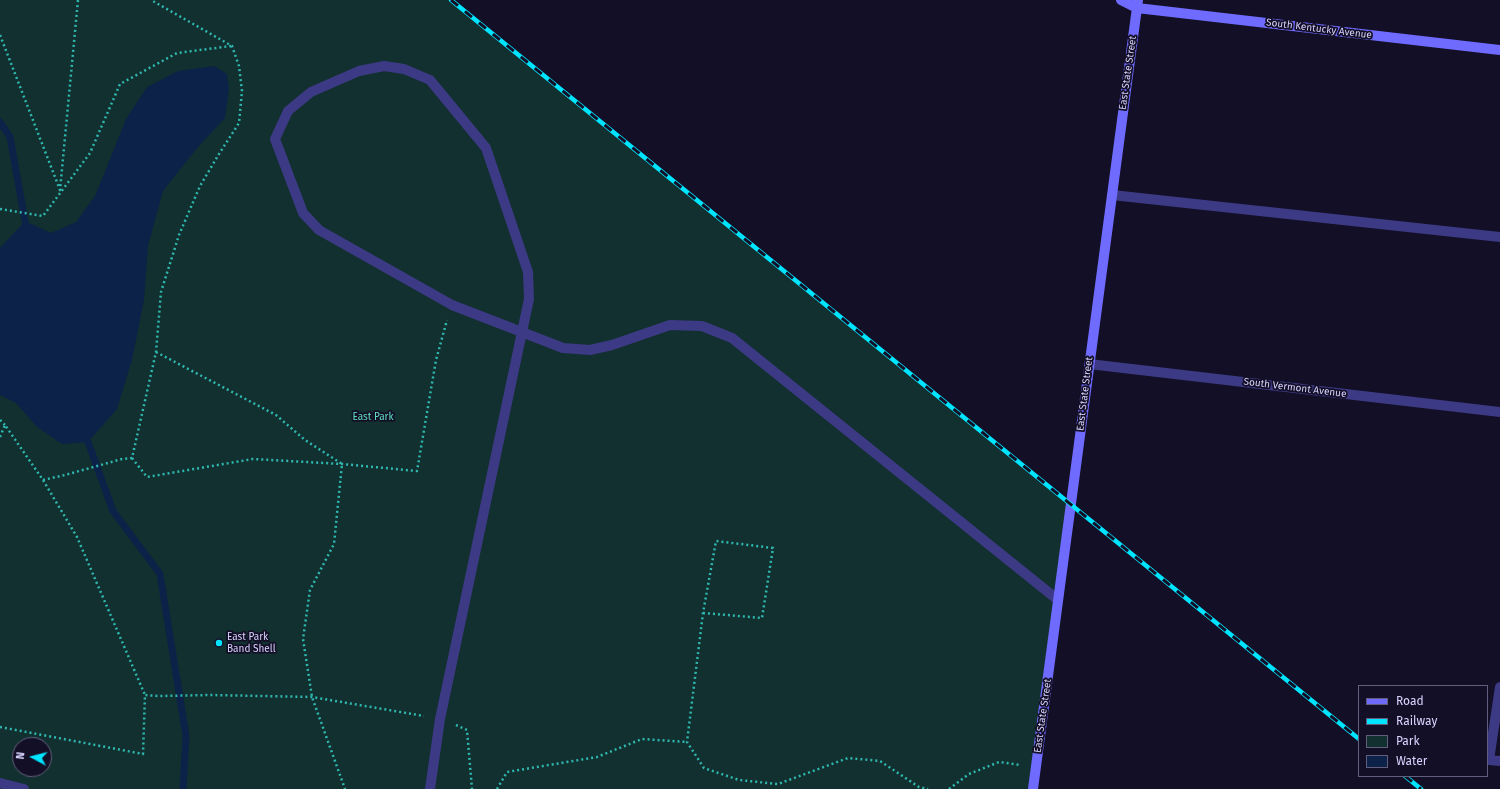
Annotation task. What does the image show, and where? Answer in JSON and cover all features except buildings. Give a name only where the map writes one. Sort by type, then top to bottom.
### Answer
[{"type":"main road","name":"South Kentucky Avenue","points":[[1121,0],[1138,4],[1500,50]]},
{"type":"main road","points":[[1138,4],[1146,0]]},
{"type":"main road","name":"East State Street","points":[[1033,789],[1138,4]]},
{"type":"street","points":[[430,789],[440,719],[522,332],[529,299],[528,272],[486,148],[430,80],[404,69],[384,66],[359,71],[311,92],[288,111],[275,139],[303,213],[319,230],[452,305],[522,332],[563,348],[590,350],[612,345],[670,325],[702,326],[732,338],[1058,600]]},
{"type":"street","points":[[1112,195],[1500,237]]},
{"type":"street","name":"South Vermont Avenue","points":[[1089,364],[1500,412]]},
{"type":"street","points":[[1500,687],[1490,760],[1500,762]]},
{"type":"street","points":[[0,783],[24,789]]},
{"type":"path","points":[[0,35],[60,190],[78,0]]},
{"type":"path","points":[[151,0],[232,46],[240,66],[242,91],[239,123],[200,186],[179,234],[161,292],[156,352],[132,458],[147,478],[253,459],[342,464],[417,471],[436,360],[452,305]]},
{"type":"path","points":[[0,209],[43,216],[90,153],[120,84],[177,53],[232,46]]},
{"type":"path","points":[[156,352],[276,414],[305,440],[342,464]]},
{"type":"path","points":[[0,420],[43,480],[77,537],[145,695],[143,754],[0,726]]},
{"type":"path","points":[[0,437],[5,425]]},
{"type":"path","points":[[43,480],[122,459],[132,458]]},
{"type":"path","points":[[342,464],[334,544],[310,590],[303,639],[312,697],[345,789]]},
{"type":"path","points":[[703,613],[762,618],[773,548],[716,541],[703,613],[687,742],[704,768],[740,780],[778,784],[848,758],[880,761],[919,787],[928,789]]},
{"type":"path","points":[[145,695],[312,697],[440,719],[467,730],[472,789]]},
{"type":"path","points":[[497,789],[507,772],[597,757],[642,740],[687,742]]},
{"type":"path","points":[[949,789],[969,774],[999,762],[1036,767]]},
{"type":"green space","name":"East Park","points":[[0,0],[451,0],[1071,505],[1033,789],[0,789]]},
{"type":"water","points":[[214,66],[227,74],[229,89],[225,118],[198,147],[163,191],[148,246],[144,300],[132,360],[117,409],[88,442],[62,444],[37,427],[16,403],[0,395],[0,248],[25,221],[51,233],[76,222],[95,196],[126,119],[147,87],[178,71]]},
{"type":"waterway","points":[[0,122],[10,137],[25,221]]},
{"type":"waterway","points":[[88,442],[113,511],[160,574],[186,736],[183,789]]},
{"type":"railway","points":[[451,0],[1358,738]]},
{"type":"railway","points":[[1406,777],[1421,789]]},
{"type":"place","name":"East Park Band Shell","points":[[219,643]]}]
